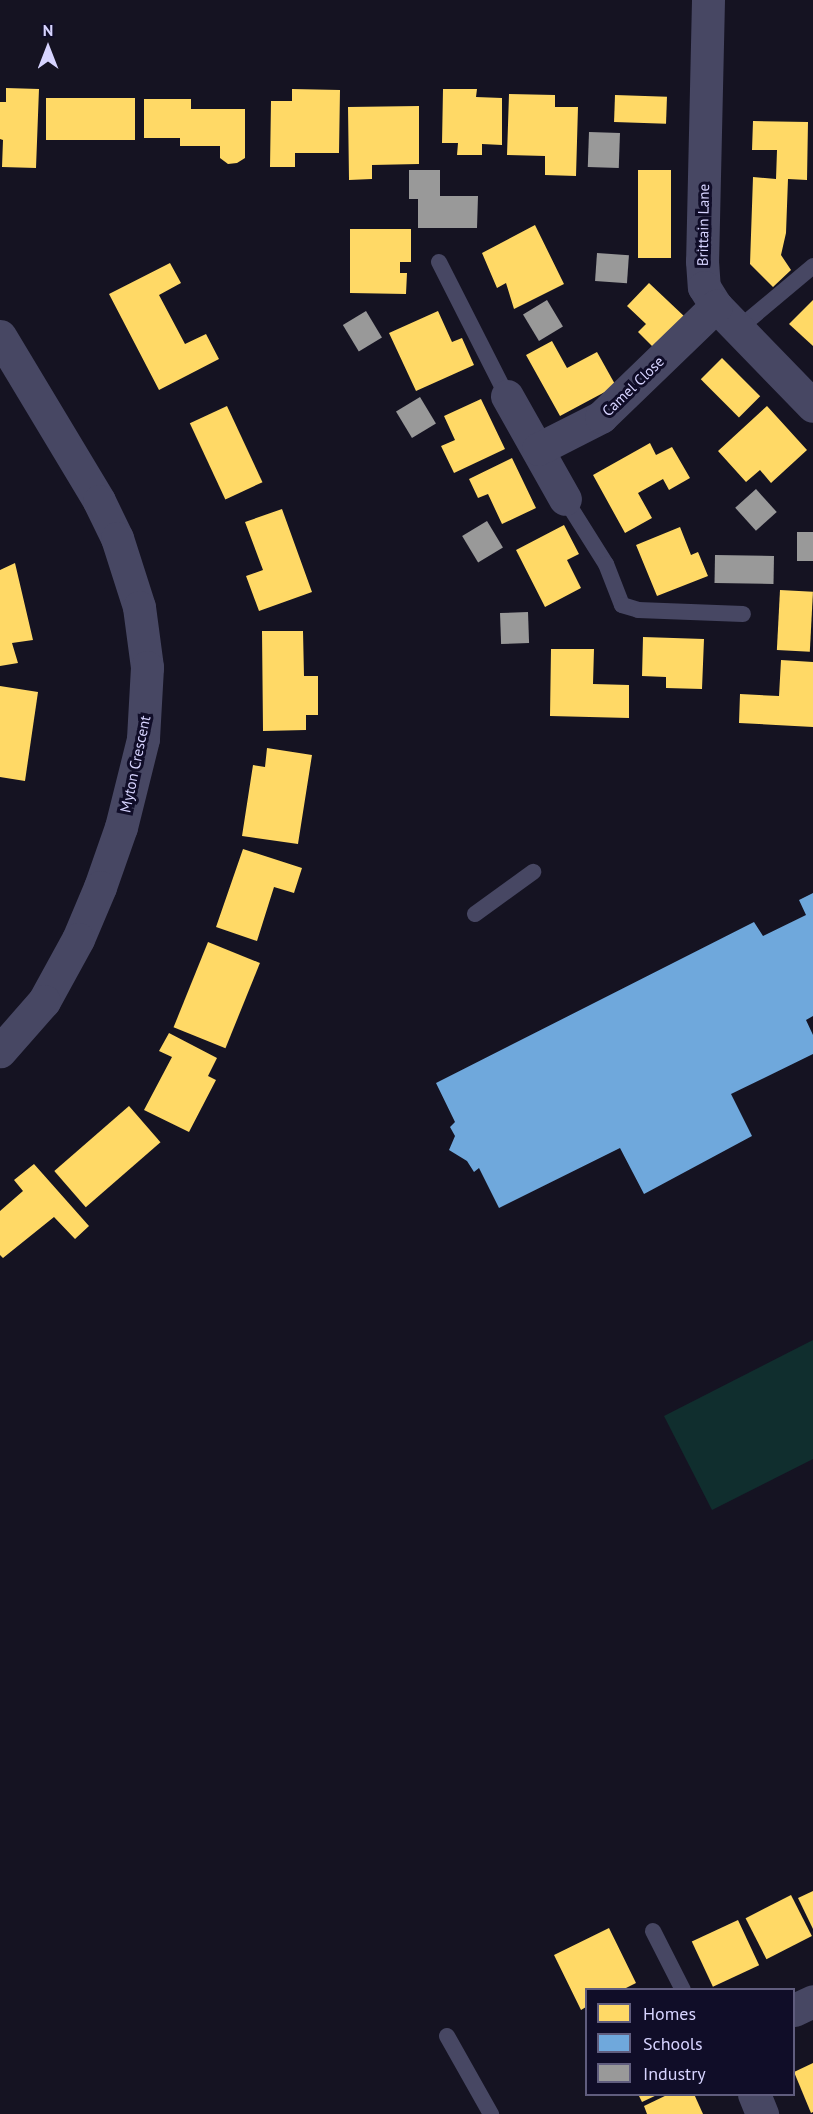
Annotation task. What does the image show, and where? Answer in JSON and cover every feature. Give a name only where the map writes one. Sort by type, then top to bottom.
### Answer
[{"type":"street","name":"Brittain Lane","points":[[708,0],[702,275],[708,296],[716,306],[813,406]]},
{"type":"street","name":"Camel Close","points":[[538,449],[601,417],[716,306]]},
{"type":"street","name":"Myton Crescent","points":[[0,336],[99,501],[117,538],[139,607],[147,667],[143,739],[121,827],[100,887],[78,939],[48,993],[0,1051]]},
{"type":"street","points":[[507,396],[565,499]]},
{"type":"street","points":[[795,2010],[813,2001]]},
{"type":"street","points":[[755,2096],[762,2114]]},
{"type":"lane","points":[[439,262],[507,396]]},
{"type":"lane","points":[[738,330],[813,266]]},
{"type":"lane","points":[[565,499],[606,564],[622,605],[638,610],[743,614]]},
{"type":"lane","points":[[475,914],[533,872]]},
{"type":"lane","points":[[653,1931],[682,1988]]},
{"type":"lane","points":[[447,2036],[491,2114]]},
{"type":"green space","points":[[813,1340],[813,1459],[712,1510],[664,1416]]},
{"type":"building: Homes","points":[[6,88],[39,89],[36,168],[2,167],[3,140],[0,139],[0,102],[6,102]]},
{"type":"building: Homes","points":[[292,89],[340,90],[339,153],[295,153],[295,167],[270,167],[271,101],[292,101]]},
{"type":"building: Homes","points":[[443,89],[477,89],[476,97],[502,98],[502,145],[482,144],[482,155],[457,155],[458,143],[442,143]]},
{"type":"building: Homes","points":[[509,94],[555,95],[555,107],[578,107],[576,176],[545,175],[545,156],[507,155]]},
{"type":"building: Homes","points":[[615,95],[667,97],[666,124],[614,122]]},
{"type":"building: Homes","points":[[46,98],[135,98],[135,140],[46,140]]},
{"type":"building: Homes","points":[[144,99],[191,99],[191,109],[245,109],[245,158],[237,163],[228,164],[220,158],[220,146],[180,146],[180,138],[144,138]]},
{"type":"building: Homes","points":[[419,106],[419,164],[372,165],[372,179],[349,180],[348,107]]},
{"type":"building: Homes","points":[[753,121],[808,122],[807,180],[788,179],[786,233],[781,255],[791,270],[773,287],[750,264],[753,177],[776,179],[777,150],[752,150]]},
{"type":"building: Homes","points":[[638,170],[671,170],[671,258],[638,258]]},
{"type":"building: Homes","points":[[535,225],[564,284],[514,309],[506,283],[497,288],[482,253]]},
{"type":"building: Homes","points":[[350,229],[411,229],[411,262],[400,262],[400,273],[407,273],[406,294],[350,293]]},
{"type":"building: Homes","points":[[170,263],[181,283],[159,295],[185,344],[206,334],[219,359],[159,390],[109,294]]},
{"type":"building: Homes","points":[[649,283],[686,318],[656,350],[638,332],[646,324],[627,306]]},
{"type":"building: Homes","points":[[813,300],[813,346],[789,324]]},
{"type":"building: Homes","points":[[438,311],[452,342],[462,338],[474,365],[416,391],[389,333]]},
{"type":"building: Homes","points":[[552,341],[567,368],[597,352],[616,386],[560,416],[526,355]]},
{"type":"building: Homes","points":[[722,358],[760,396],[739,417],[701,379]]},
{"type":"building: Homes","points":[[481,399],[505,449],[454,473],[441,446],[455,440],[444,416]]},
{"type":"building: Homes","points":[[227,406],[262,482],[225,499],[190,423]]},
{"type":"building: Homes","points":[[767,406],[807,450],[771,483],[760,470],[746,482],[718,451]]},
{"type":"building: Homes","points":[[650,443],[656,455],[672,447],[690,478],[669,490],[663,479],[638,493],[652,518],[625,533],[593,475]]},
{"type":"building: Homes","points":[[512,458],[536,508],[502,524],[488,494],[478,498],[469,479]]},
{"type":"building: Homes","points":[[282,509],[312,592],[259,611],[246,576],[263,570],[245,522]]},
{"type":"building: Homes","points":[[564,525],[579,554],[567,560],[581,588],[545,607],[516,550]]},
{"type":"building: Homes","points":[[680,527],[691,555],[698,552],[708,576],[657,596],[636,545]]},
{"type":"building: Homes","points":[[15,563],[33,640],[12,643],[18,663],[0,666],[0,570]]},
{"type":"building: Homes","points":[[780,590],[813,592],[810,652],[777,650]]},
{"type":"building: Homes","points":[[262,631],[303,631],[304,676],[318,676],[318,715],[306,715],[306,730],[263,731]]},
{"type":"building: Homes","points":[[643,637],[704,639],[702,689],[666,688],[666,677],[642,676]]},
{"type":"building: Homes","points":[[551,649],[594,649],[593,684],[629,685],[629,718],[550,716]]},
{"type":"building: Homes","points":[[781,660],[813,662],[813,727],[739,723],[740,694],[779,696]]},
{"type":"building: Homes","points":[[0,686],[38,692],[25,781],[0,777]]},
{"type":"building: Homes","points":[[267,748],[312,755],[298,844],[242,836],[253,765],[265,767]]},
{"type":"building: Homes","points":[[243,849],[302,868],[294,893],[274,887],[257,941],[216,927]]},
{"type":"building: Homes","points":[[208,942],[260,963],[225,1048],[174,1027]]},
{"type":"building: Homes","points":[[169,1033],[217,1058],[208,1076],[216,1080],[189,1132],[144,1110],[172,1057],[159,1051]]},
{"type":"building: Homes","points":[[129,1106],[160,1142],[86,1207],[54,1171]]},
{"type":"building: Homes","points":[[34,1164],[89,1226],[75,1239],[54,1217],[3,1258],[0,1255],[0,1211],[23,1191],[14,1180]]},
{"type":"building: Homes","points":[[813,1891],[813,1929],[798,1898]]},
{"type":"building: Homes","points":[[791,1895],[812,1936],[766,1959],[746,1918]]},
{"type":"building: Homes","points":[[738,1920],[759,1965],[713,1987],[692,1942]]},
{"type":"building: Homes","points":[[609,1928],[636,1983],[626,1988],[585,1988],[585,2008],[581,2010],[554,1955]]},
{"type":"building: Homes","points":[[813,2063],[813,2112],[811,2113],[795,2074],[795,2072]]},
{"type":"building: Homes","points":[[639,2096],[655,2096],[642,2102]]},
{"type":"building: Homes","points":[[665,2096],[695,2096],[703,2114],[647,2114],[644,2106]]},
{"type":"building: Schools","points":[[813,893],[813,1016],[806,1020],[813,1035],[813,1054],[731,1094],[752,1136],[644,1194],[620,1148],[499,1208],[479,1168],[474,1172],[467,1161],[449,1150],[455,1136],[450,1127],[455,1122],[436,1083],[754,922],[763,936],[806,915],[799,900]]},
{"type":"building: Industry","points":[[589,132],[620,133],[619,168],[588,167]]},
{"type":"building: Industry","points":[[409,170],[440,170],[440,196],[478,196],[477,228],[418,228],[418,199],[409,199]]},
{"type":"building: Industry","points":[[597,253],[629,255],[627,283],[595,281]]},
{"type":"building: Industry","points":[[547,300],[563,327],[539,341],[523,314]]},
{"type":"building: Industry","points":[[366,311],[382,338],[359,351],[343,325]]},
{"type":"building: Industry","points":[[420,397],[436,424],[412,438],[396,411]]},
{"type":"building: Industry","points":[[756,489],[777,512],[756,531],[735,508]]},
{"type":"building: Industry","points":[[487,521],[503,548],[478,563],[462,536]]},
{"type":"building: Industry","points":[[797,532],[813,532],[813,561],[797,561]]},
{"type":"building: Industry","points":[[715,555],[774,556],[774,584],[715,583]]},
{"type":"building: Industry","points":[[528,612],[529,643],[501,644],[500,613]]}]
